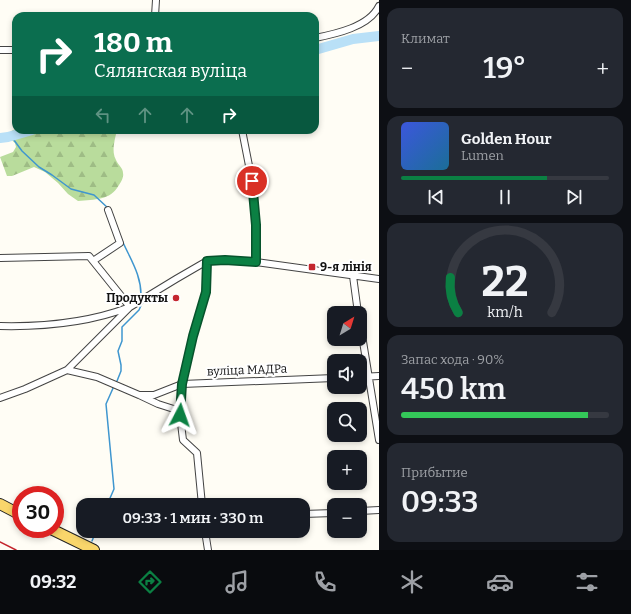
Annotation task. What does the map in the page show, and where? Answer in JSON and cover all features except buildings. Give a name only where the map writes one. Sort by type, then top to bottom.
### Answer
[{"type":"main road","points":[[0,504],[12,510]]},
{"type":"main road","points":[[64,535],[94,550]]},
{"type":"street","points":[[155,12],[156,0]]},
{"type":"street","points":[[319,37],[340,33],[362,23],[376,12],[379,6]]},
{"type":"street","points":[[0,50],[12,50]]},
{"type":"street","points":[[243,134],[252,181],[256,225],[256,262]]},
{"type":"street","points":[[93,261],[120,242],[108,210]]},
{"type":"street","points":[[0,258],[89,256],[130,307]]},
{"type":"street","points":[[0,326],[28,326],[72,322],[110,315],[130,307],[207,261],[225,260],[256,262],[379,279]]},
{"type":"street","points":[[201,498],[197,453],[182,440],[180,411],[182,384],[193,336],[206,292],[207,261]]},
{"type":"street","points":[[353,276],[357,306]]},
{"type":"street","points":[[0,398],[25,389],[67,370],[130,307]]},
{"type":"street","points":[[363,346],[379,440]]},
{"type":"street","name":"вуліца МАДРа","points":[[67,370],[97,377],[158,404],[180,411]]},
{"type":"street","points":[[368,377],[379,376]]},
{"type":"street","name":"вуліца МАДРа","points":[[139,395],[154,395],[182,384],[327,378]]},
{"type":"street","points":[[367,511],[379,510]]},
{"type":"street","points":[[310,514],[327,512]]},
{"type":"street","points":[[206,538],[208,550]]},
{"type":"green space","points":[[12,131],[12,134],[116,134],[114,153],[117,162],[123,171],[121,181],[115,190],[107,197],[78,201],[68,194],[45,172],[34,167],[12,176],[7,176],[0,157],[13,152],[16,147],[15,143],[8,137]]},
{"type":"waterway","points":[[319,49],[353,39],[379,36]]},
{"type":"waterway","points":[[0,138],[18,134]]},
{"type":"waterway","points":[[11,136],[22,151],[39,167],[71,189],[94,195],[109,209]]},
{"type":"waterway","points":[[121,238],[132,260],[140,282],[141,298]]},
{"type":"waterway","points":[[117,381],[121,371],[118,351],[122,341],[122,327],[139,310],[142,303]]},
{"type":"waterway","points":[[110,498],[114,489],[106,404],[114,386]]},
{"type":"railway","points":[[0,542],[16,550]]},
{"type":"place","name":"9-я лінія","points":[[312,267]]},
{"type":"place","name":"Продукты","points":[[176,298]]},
{"type":"route","points":[[180,415],[182,384],[193,336],[206,292],[207,261],[225,260],[256,262],[256,225],[252,181]]}]
